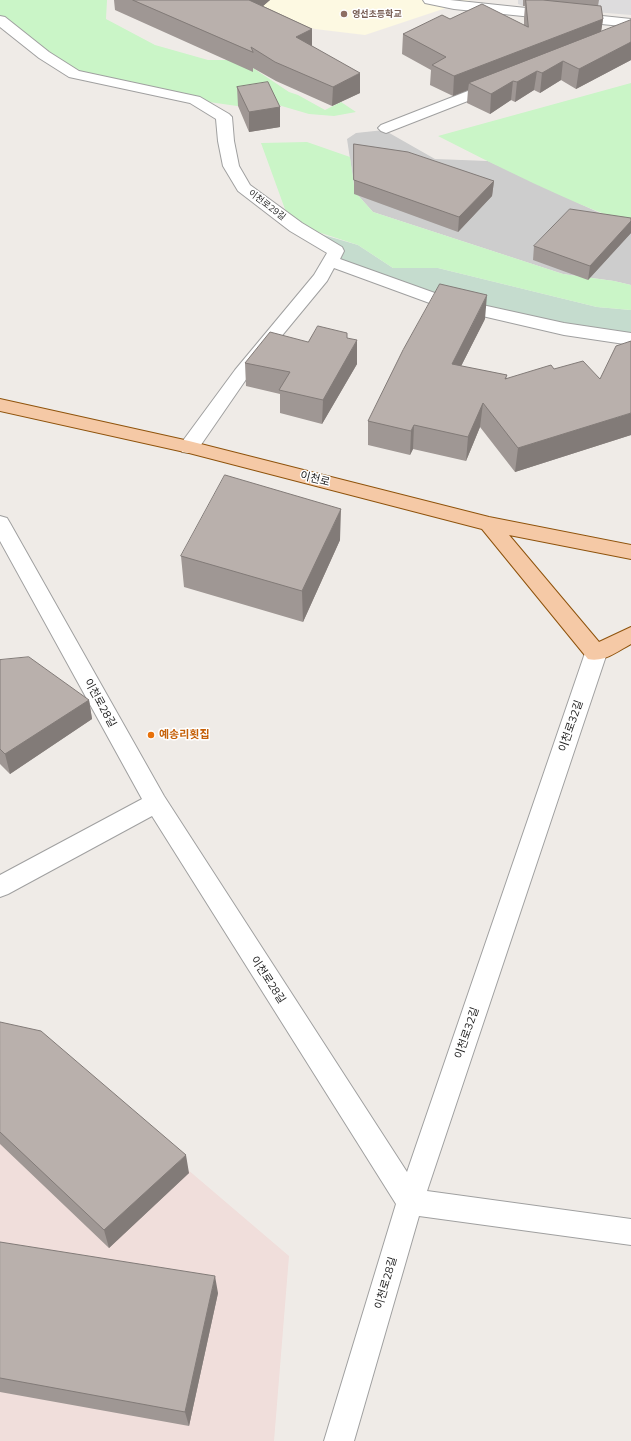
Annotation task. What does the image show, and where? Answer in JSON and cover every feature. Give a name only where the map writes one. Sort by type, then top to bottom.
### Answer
[{"type":"main road","name":"이천로","points":[[0,405],[189,447],[489,524],[631,552]]},
{"type":"main road","points":[[489,524],[596,653],[631,636]]},
{"type":"street","points":[[430,0],[454,5],[508,5],[629,30]]},
{"type":"street","name":"이천로29길","points":[[0,20],[44,55],[74,74],[195,100],[224,117],[226,141],[231,166],[244,188],[296,227],[336,251],[330,261]]},
{"type":"street","points":[[386,128],[512,78]]},
{"type":"street","points":[[189,447],[241,374],[321,277],[330,261],[441,300],[564,329],[631,340]]},
{"type":"street","name":"이천로28길","points":[[3,534],[156,803],[410,1202],[339,1441]]},
{"type":"street","name":"이천로32길","points":[[410,1202],[596,653]]},
{"type":"street","points":[[0,886],[156,803]]},
{"type":"street","points":[[410,1202],[631,1232]]},
{"type":"shaded area","name":"영선초등학교","points":[[205,0],[470,0],[365,35],[315,29]]},
{"type":"shaded area","points":[[518,0],[631,0],[631,15],[523,6],[518,4]]},
{"type":"shaded area","points":[[384,130],[435,159],[488,161],[602,214],[631,224],[631,285],[614,281],[563,274],[373,212],[355,192],[347,139],[356,133]]},
{"type":"shaded area","points":[[0,1041],[51,1053],[289,1256],[274,1441],[0,1441]]},
{"type":"green space","points":[[0,0],[107,0],[106,19],[155,45],[208,60],[241,60],[289,92],[298,95],[325,110],[341,102],[356,112],[334,116],[309,114],[268,102],[237,106],[195,100],[74,74],[0,20]]},
{"type":"green space","points":[[631,83],[631,224],[581,205],[509,172],[438,136]]},
{"type":"green space","points":[[307,142],[350,157],[355,192],[373,212],[563,274],[614,281],[631,285],[631,310],[597,307],[438,268],[393,268],[358,245],[290,223],[261,143]]},
{"type":"green space","points":[[296,227],[358,245],[393,268],[438,268],[597,307],[631,310],[631,339],[441,301],[330,261],[336,252]]},
{"type":"building","points":[[133,0],[249,0],[312,29],[296,37],[360,73],[333,87],[275,62],[251,47],[253,52]]},
{"type":"building","points":[[526,0],[543,0],[601,6],[603,19],[454,76],[432,65],[446,57],[403,34],[442,15],[450,19],[482,4],[528,27]]},
{"type":"building","points":[[631,20],[631,42],[579,69],[563,61],[542,73],[537,71],[517,82],[513,81],[491,94],[469,83]]},
{"type":"building","points":[[268,82],[280,107],[249,112],[237,87]]},
{"type":"building","points":[[354,144],[408,152],[494,181],[459,217],[354,180]]},
{"type":"building","points":[[570,209],[631,218],[631,221],[590,266],[534,246]]},
{"type":"building","points":[[440,284],[487,295],[452,364],[507,375],[505,379],[551,365],[554,369],[583,361],[600,379],[616,346],[631,341],[631,413],[518,448],[483,403],[468,437],[414,425],[411,431],[368,421],[403,350]]},
{"type":"building","points":[[318,326],[347,333],[347,338],[357,340],[323,400],[279,390],[290,372],[245,363],[270,332],[308,342]]},
{"type":"building","points":[[225,475],[341,509],[302,591],[181,556]]},
{"type":"building","points":[[29,657],[89,700],[5,754],[0,749],[0,660]]},
{"type":"building","points":[[0,1022],[41,1031],[186,1155],[104,1230],[0,1132]]},
{"type":"building","points":[[0,1242],[215,1276],[185,1412],[0,1378]]},
{"type":"place","name":"영선초등학교","points":[[344,14]]},
{"type":"place","name":"예송리횟집","points":[[151,735]]}]
